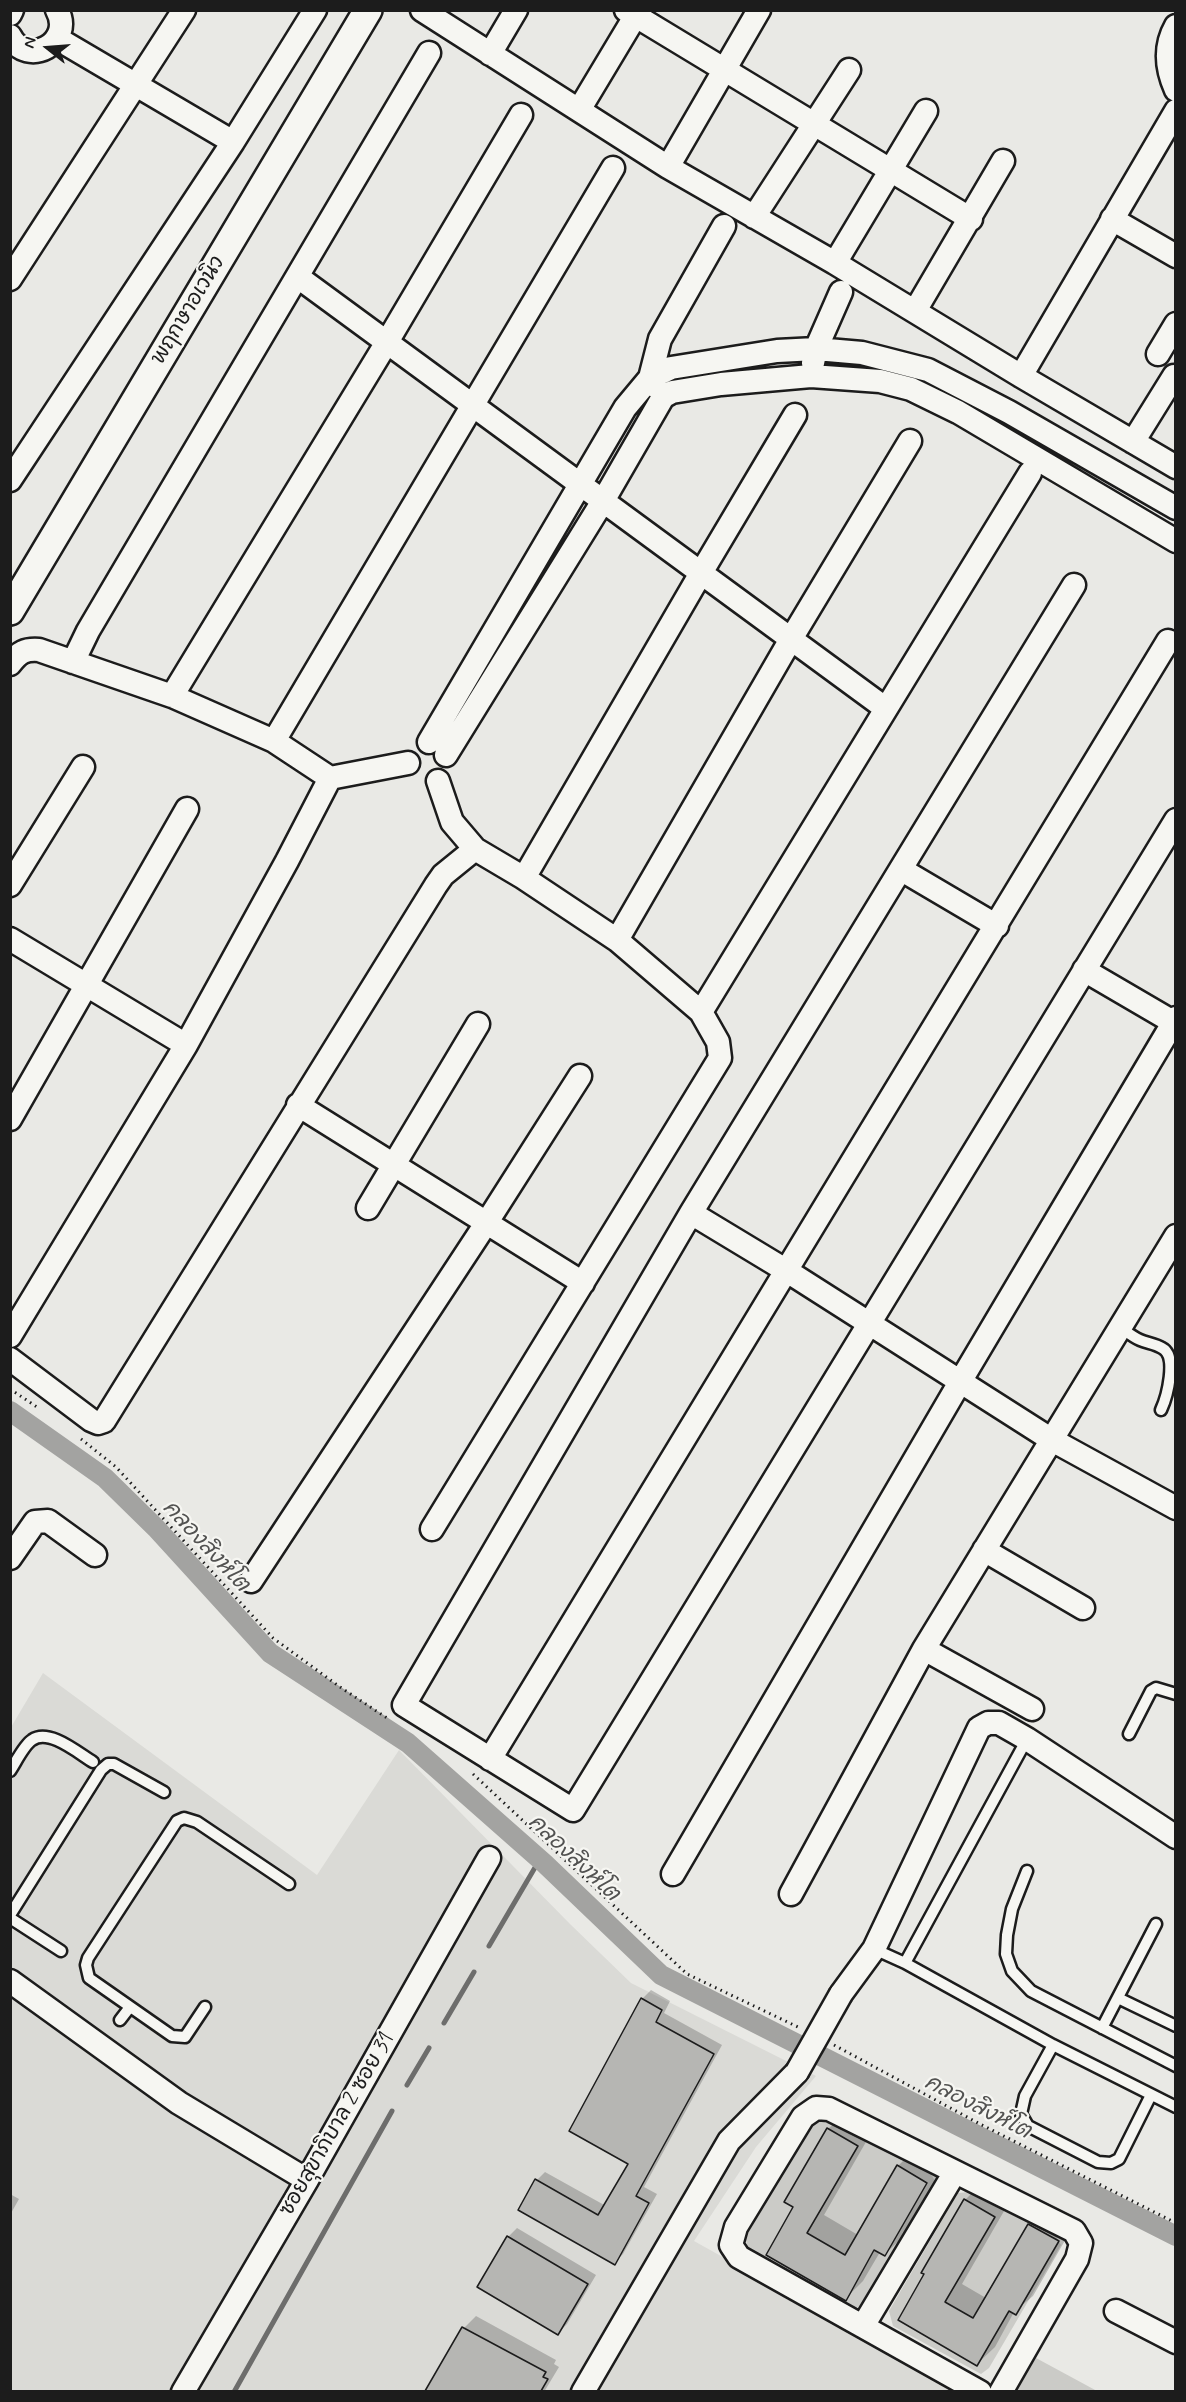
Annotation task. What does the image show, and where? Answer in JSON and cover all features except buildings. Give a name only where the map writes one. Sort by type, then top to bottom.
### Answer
[{"type":"street","points":[[13,48],[36,52],[52,46],[58,39],[62,22],[57,10]]},
{"type":"street","points":[[10,279],[184,10]]},
{"type":"street","points":[[10,480],[233,142],[315,10]]},
{"type":"street","name":"พฤกษาอเวนิว","points":[[10,611],[368,10]]},
{"type":"street","points":[[422,10],[668,167],[835,263],[1021,376],[1176,466]]},
{"type":"street","points":[[490,54],[516,10]]},
{"type":"street","points":[[668,167],[759,10]]},
{"type":"street","points":[[579,110],[634,12],[970,219]]},
{"type":"street","points":[[1176,26],[1168,47],[1168,66],[1176,90]]},
{"type":"street","points":[[58,39],[233,142]]},
{"type":"street","points":[[73,662],[88,631],[429,53]]},
{"type":"street","points":[[754,217],[849,70]]},
{"type":"street","points":[[835,263],[926,111]]},
{"type":"street","points":[[1021,376],[1176,111]]},
{"type":"street","points":[[172,696],[387,342],[521,115]]},
{"type":"street","points":[[915,311],[1003,161]]},
{"type":"street","points":[[274,741],[613,168]]},
{"type":"street","points":[[1112,219],[1176,256]]},
{"type":"street","points":[[663,397],[650,378],[660,339],[724,226]]},
{"type":"street","points":[[298,277],[885,708]]},
{"type":"street","points":[[811,376],[816,349],[841,292]]},
{"type":"street","points":[[1158,354],[1176,324]]},
{"type":"street","points":[[437,748],[579,483],[625,408],[650,378],[671,368],[777,351],[816,349],[862,352],[928,370],[1009,412],[1176,508]]},
{"type":"street","points":[[437,748],[603,501],[663,397],[672,392],[721,384],[811,376],[880,381],[911,389],[958,412],[1176,541]]},
{"type":"street","points":[[1133,442],[1174,376]]},
{"type":"street","points":[[524,878],[795,415]]},
{"type":"street","points":[[617,940],[791,639],[910,441]]},
{"type":"street","points":[[1060,472],[1074,449]]},
{"type":"street","points":[[701,1012],[1030,473]]},
{"type":"street","points":[[1074,585],[691,1213],[405,1705],[573,1810],[1176,820]]},
{"type":"street","points":[[490,1759],[1168,641]]},
{"type":"street","points":[[10,664],[18,653],[27,649],[39,650],[172,696],[274,741],[330,778],[408,763]]},
{"type":"street","points":[[415,747],[437,748],[447,769],[438,781],[423,783],[416,780],[411,774],[408,763],[410,753],[415,747]]},
{"type":"street","points":[[10,885],[83,767]]},
{"type":"street","points":[[10,1336],[186,1045],[330,778]]},
{"type":"street","points":[[432,1528],[720,1058],[718,1042],[701,1012],[617,940],[524,878],[475,849],[452,822],[438,781]]},
{"type":"street","points":[[10,1119],[187,809]]},
{"type":"street","points":[[10,1359],[91,1420],[98,1423],[104,1421],[436,885],[443,875],[475,849]]},
{"type":"street","points":[[902,870],[997,926]]},
{"type":"street","points":[[10,939],[186,1045]]},
{"type":"street","points":[[673,1874],[1174,1020],[1084,970]]},
{"type":"street","points":[[368,1208],[478,1024]]},
{"type":"street","points":[[251,1581],[488,1222],[580,1076]]},
{"type":"street","points":[[298,1105],[583,1283]]},
{"type":"street","points":[[691,1213],[787,1271],[1052,1440],[1176,1508]]},
{"type":"street","points":[[791,1894],[924,1649],[1176,1236]]},
{"type":"street","points":[[10,1558],[35,1522],[41,1520],[48,1521],[94,1555]]},
{"type":"street","points":[[984,1550],[1083,1608]]},
{"type":"street","points":[[924,1649],[1032,1709]]},
{"type":"street","points":[[583,2391],[729,2141],[797,2072],[841,1994],[874,1949],[980,1728],[988,1723],[999,1723],[1027,1738],[1176,1838]]},
{"type":"street","name":"ซอยสุขาภิบาล 2 ซอย 31","points":[[183,2391],[307,2180],[489,1858]]},
{"type":"street","points":[[10,1981],[179,2103],[307,2180]]},
{"type":"street","points":[[980,2391],[739,2257],[731,2245],[736,2227],[803,2117],[816,2108],[829,2109],[1074,2230],[1081,2243],[1077,2259],[1001,2391]]},
{"type":"street","points":[[863,2326],[955,2172]]},
{"type":"street","points":[[1116,2311],[1176,2342]]},
{"type":"lane","points":[[1120,1327],[1137,1339],[1164,1348],[1169,1354],[1170,1383],[1161,1410]]},
{"type":"lane","points":[[1130,1734],[1151,1691],[1156,1688],[1176,1694]]},
{"type":"lane","points":[[10,1771],[31,1740],[42,1736],[51,1738],[93,1762]]},
{"type":"lane","points":[[905,1963],[1027,1738]]},
{"type":"lane","points":[[61,1951],[10,1917],[101,1770],[108,1764],[114,1764],[164,1792]]},
{"type":"lane","points":[[205,2007],[185,2037],[172,2036],[89,1978],[86,1965],[177,1821],[184,1818],[197,1822],[289,1884]]},
{"type":"lane","points":[[1027,1871],[1012,1909],[1007,1935],[1006,1954],[1012,1971],[1031,1991],[1176,2066]]},
{"type":"lane","points":[[1102,2028],[1156,1924]]},
{"type":"lane","points":[[874,1949],[905,1963],[1053,2045],[1176,2106]]},
{"type":"lane","points":[[1118,1998],[1176,2026]]},
{"type":"lane","points":[[120,2020],[130,2007]]},
{"type":"lane","points":[[1053,2045],[1025,2096],[1022,2114],[1028,2126],[1098,2162],[1111,2163],[1119,2159],[1150,2095]]},
{"type":"path","points":[[10,1389],[38,1408]]},
{"type":"path","points":[[74,1434],[116,1467],[273,1638],[388,1719]]},
{"type":"path","points":[[465,1769],[475,1775],[687,1974],[805,2031]]},
{"type":"path","points":[[827,2041],[980,2124],[1176,2223]]},
{"type":"shaded area","points":[[43,1673],[317,1875],[399,1750],[631,1983],[816,2076],[756,2147],[694,2241],[963,2391],[11,2392],[10,1729]]},
{"type":"shaded area","points":[[815,2120],[826,2120],[928,2169],[935,2181],[862,2304],[854,2310],[750,2253],[745,2238]]},
{"type":"shaded area","points":[[969,2192],[1054,2233],[1061,2245],[989,2368],[981,2374],[893,2326],[889,2311],[958,2193]]},
{"type":"shaded area","points":[[1036,2358],[1097,2391],[1016,2391]]},
{"type":"waterway","name":"คลองสิงห์โต","points":[[10,1411],[105,1478],[156,1528],[270,1653],[408,1743],[544,1863],[661,1975],[1176,2236]]},
{"type":"waterway","points":[[489,1946],[540,1859]]},
{"type":"waterway","points":[[444,2023],[474,1972]]},
{"type":"waterway","points":[[407,2085],[429,2048]]},
{"type":"waterway","points":[[234,2392],[392,2111]]}]
